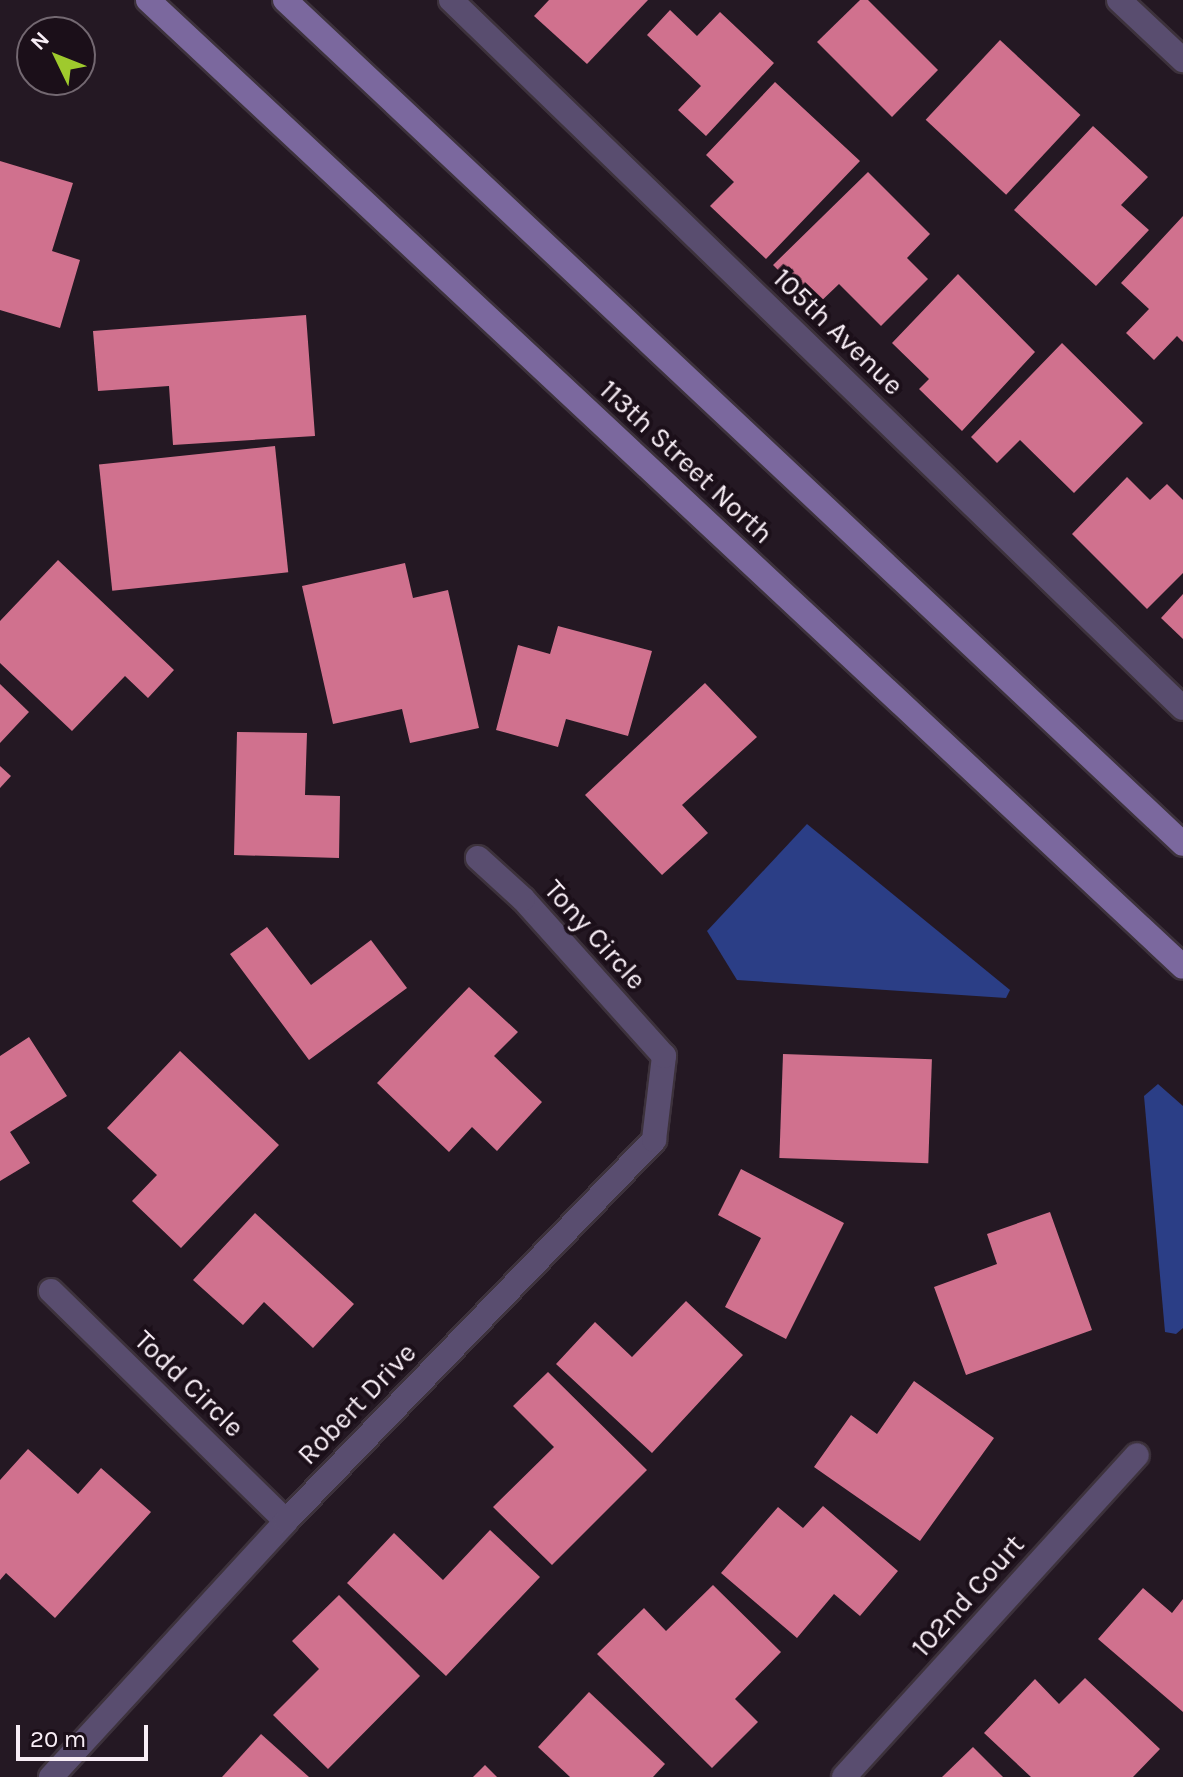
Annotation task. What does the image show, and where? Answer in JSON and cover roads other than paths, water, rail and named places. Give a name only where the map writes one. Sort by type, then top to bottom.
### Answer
[{"type":"main road","name":"113th Street North","points":[[148,0],[1183,967]]},
{"type":"main road","points":[[285,0],[1183,844]]},
{"type":"street","name":"105th Avenue","points":[[451,0],[1183,708]]},
{"type":"street","points":[[1119,0],[1183,60]]},
{"type":"street","name":"Tony Circle","points":[[478,858],[523,899],[664,1056]]},
{"type":"street","name":"Robert Drive","points":[[51,1777],[286,1521],[654,1140],[664,1056]]},
{"type":"street","name":"Todd Circle","points":[[51,1291],[286,1521]]},
{"type":"street","name":"102nd Court","points":[[844,1777],[1137,1455]]},
{"type":"water","points":[[807,824],[1010,990],[1006,998],[737,980],[707,931]]},
{"type":"water","points":[[1158,1084],[1183,1106],[1183,1328],[1176,1334],[1165,1332],[1144,1096]]}]
